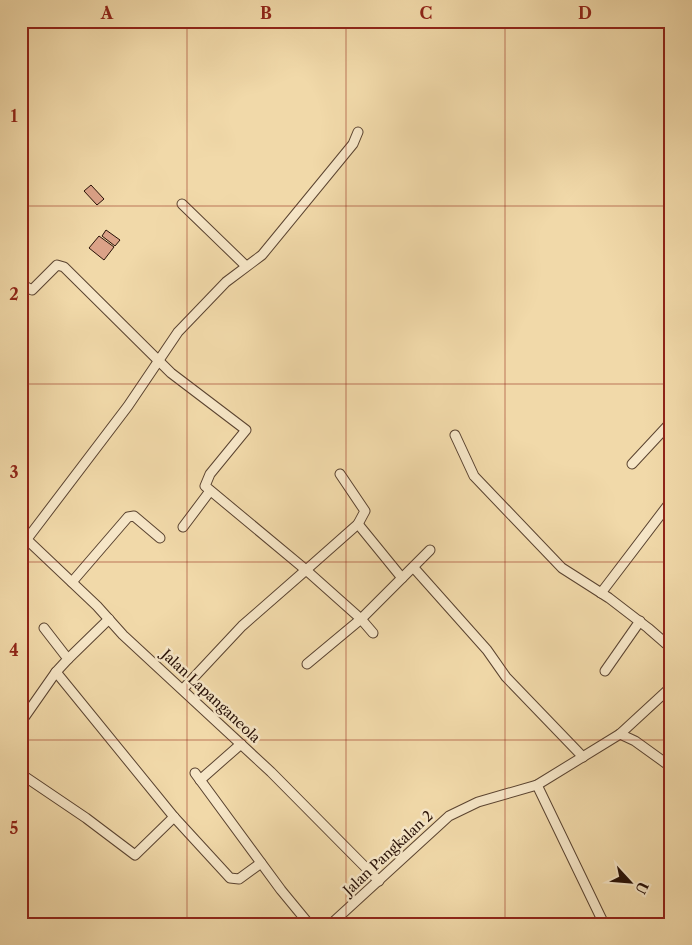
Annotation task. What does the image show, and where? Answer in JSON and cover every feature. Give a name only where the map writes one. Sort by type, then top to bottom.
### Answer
[{"type":"street","points":[[24,537],[128,406],[178,332],[226,282],[262,255],[353,144],[358,132]]},
{"type":"street","points":[[182,204],[246,266]]},
{"type":"street","points":[[21,284],[32,290],[57,266],[64,267],[134,339],[191,390],[246,430],[206,482],[205,486],[270,537],[361,619],[373,633]]},
{"type":"street","points":[[632,464],[671,422]]},
{"type":"street","points":[[660,433],[671,436]]},
{"type":"street","points":[[455,435],[474,476],[562,568],[640,621],[671,648]]},
{"type":"street","points":[[184,689],[242,626],[358,524],[364,511],[340,474]]},
{"type":"street","points":[[183,527],[210,491]]},
{"type":"street","points":[[601,593],[671,501]]},
{"type":"street","points":[[72,582],[128,517],[134,516],[160,538]]},
{"type":"street","points":[[358,524],[402,578]]},
{"type":"street","name":"Jalan Lapanganeola","points":[[24,537],[72,582],[122,635],[184,689],[271,772],[379,881]]},
{"type":"street","points":[[307,664],[361,619],[430,550]]},
{"type":"street","points":[[414,568],[487,650],[506,677],[583,757]]},
{"type":"street","points":[[21,722],[56,672],[108,619]]},
{"type":"street","points":[[605,671],[640,621]]},
{"type":"street","points":[[44,628],[68,659]]},
{"type":"street","points":[[56,672],[174,817],[230,878],[239,879],[261,863]]},
{"type":"street","name":"Jalan Pangkalan 2","points":[[331,924],[449,816],[478,802],[537,785],[620,734],[671,687]]},
{"type":"street","points":[[620,734],[635,740],[671,766]]},
{"type":"street","points":[[240,744],[198,776],[261,863],[309,924]]},
{"type":"street","points":[[21,774],[86,818],[134,855],[174,817]]},
{"type":"street","points":[[537,785],[604,924]]},
{"type":"building","points":[[91,185],[104,199],[97,205],[84,191]]},
{"type":"building","points":[[106,230],[120,240],[115,246],[102,236]]},
{"type":"building","points":[[99,236],[114,247],[104,260],[89,248]]}]
